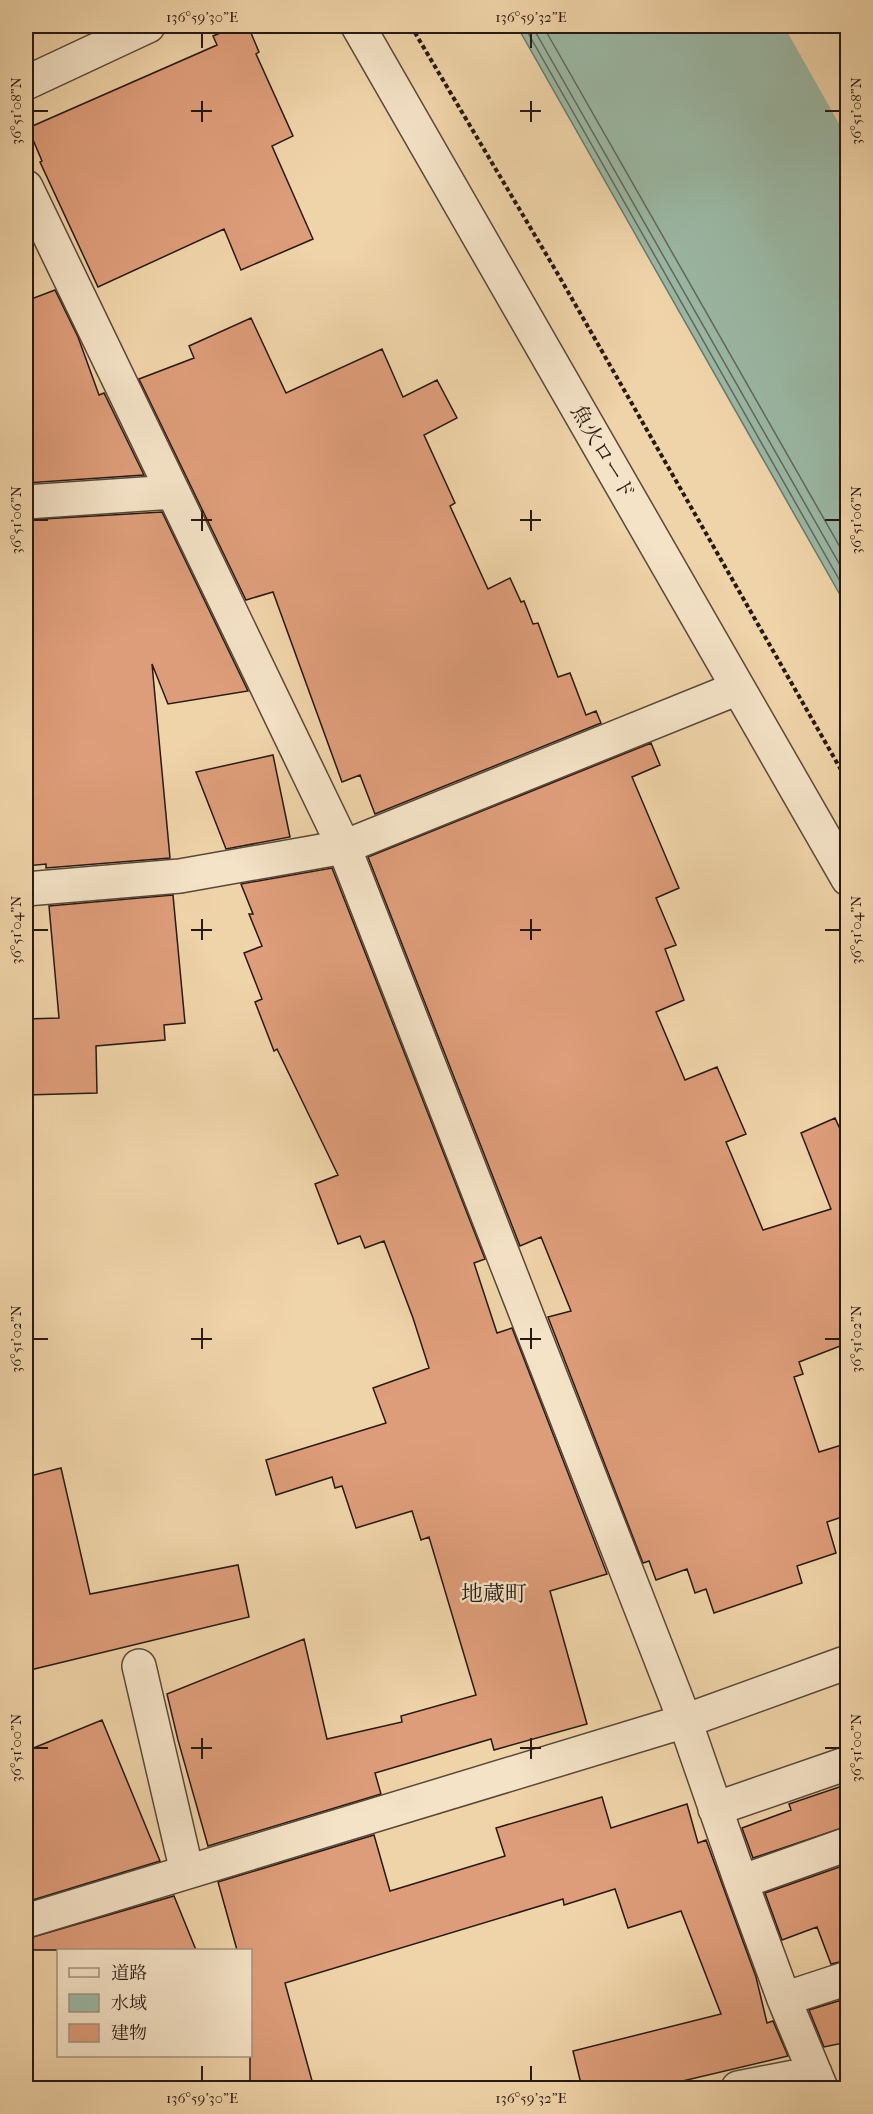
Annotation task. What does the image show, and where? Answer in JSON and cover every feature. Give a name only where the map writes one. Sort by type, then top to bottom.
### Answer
[{"type":"street","points":[[26,83],[148,26]]},
{"type":"street","name":"魚火ロード","points":[[358,26],[848,879]]},
{"type":"street","points":[[26,187],[344,847],[685,1721],[784,1999],[818,2081],[738,2088]]},
{"type":"street","points":[[26,502],[173,492]]},
{"type":"street","points":[[26,888],[180,876],[344,847],[738,688]]},
{"type":"street","points":[[26,1921],[685,1721],[848,1662]]},
{"type":"street","points":[[139,1666],[187,1872]]},
{"type":"street","points":[[716,1809],[848,1763]]},
{"type":"street","points":[[741,1882],[848,1844]]},
{"type":"street","points":[[784,1999],[848,1978]]},
{"type":"path","points":[[411,26],[564,286],[848,782]]},
{"type":"water","points":[[517,26],[847,26],[847,607]]},
{"type":"pier","points":[[784,26],[847,26],[847,138]]},
{"type":"building","points":[[237,26],[248,26],[259,52],[256,54],[293,136],[272,146],[313,239],[241,270],[224,229],[98,287],[40,162],[42,161],[28,128],[217,45],[213,36]]},
{"type":"building","points":[[55,290],[78,337],[99,395],[104,393],[144,475],[26,483],[26,301]]},
{"type":"building","points":[[251,318],[286,393],[382,349],[403,397],[437,380],[457,418],[424,435],[455,503],[450,506],[488,589],[510,578],[521,602],[524,601],[533,624],[538,623],[558,677],[570,673],[586,715],[596,711],[601,723],[375,814],[360,775],[342,782],[273,592],[246,600],[139,379],[194,358],[189,346]]},
{"type":"building","points":[[162,512],[248,691],[168,704],[152,664],[170,858],[46,868],[46,864],[26,866],[26,520]]},
{"type":"building","points":[[651,743],[660,765],[632,777],[679,888],[656,898],[676,945],[665,949],[684,1000],[656,1012],[685,1080],[717,1067],[746,1134],[726,1142],[763,1230],[831,1209],[801,1133],[835,1118],[848,1147],[848,1343],[799,1362],[803,1374],[794,1377],[819,1452],[848,1443],[848,1515],[827,1522],[836,1553],[797,1566],[802,1583],[714,1613],[706,1589],[695,1593],[687,1569],[656,1580],[649,1561],[643,1563],[548,1317],[571,1311],[541,1237],[520,1246],[368,857]]},
{"type":"building","points":[[273,755],[290,837],[226,849],[196,772]]},
{"type":"building","points":[[332,868],[485,1259],[474,1263],[497,1333],[512,1328],[607,1574],[550,1591],[587,1724],[494,1750],[491,1739],[375,1773],[381,1794],[208,1846],[167,1694],[304,1639],[327,1739],[402,1722],[401,1716],[476,1695],[429,1537],[421,1540],[412,1511],[356,1528],[342,1486],[335,1488],[332,1477],[276,1495],[266,1460],[386,1423],[373,1388],[429,1368],[384,1241],[365,1248],[360,1236],[338,1244],[315,1184],[338,1175],[277,1049],[274,1051],[255,1002],[262,999],[244,953],[262,946],[249,914],[253,914],[241,884]]},
{"type":"building","points":[[173,895],[185,1023],[164,1025],[165,1040],[96,1046],[97,1093],[26,1095],[26,1019],[59,1018],[49,906]]},
{"type":"building","points":[[61,1468],[90,1594],[238,1565],[249,1617],[26,1671],[26,1477]]},
{"type":"building","points":[[102,1720],[160,1861],[26,1902],[26,1751]]},
{"type":"building","points":[[848,1784],[848,1826],[753,1858],[742,1828],[791,1810],[789,1804]]},
{"type":"building","points":[[602,1797],[611,1828],[687,1804],[698,1843],[706,1840],[756,1977],[767,2023],[773,2021],[788,2056],[653,2088],[582,2088],[573,2051],[721,2014],[681,1911],[628,1928],[615,1889],[564,1905],[563,1899],[285,1983],[314,2088],[250,2088],[252,1949],[237,1949],[218,1882],[374,1835],[390,1891],[505,1856],[496,1828]]},
{"type":"building","points":[[848,1864],[848,1960],[831,1964],[817,1927],[782,1940],[765,1893]]},
{"type":"building","points":[[174,1896],[196,1949],[26,1950],[26,1939]]},
{"type":"building","points":[[848,1998],[848,2042],[824,2047],[809,2010]]},
{"type":"district","name":"地蔵町","points":[[494,1593]]}]
